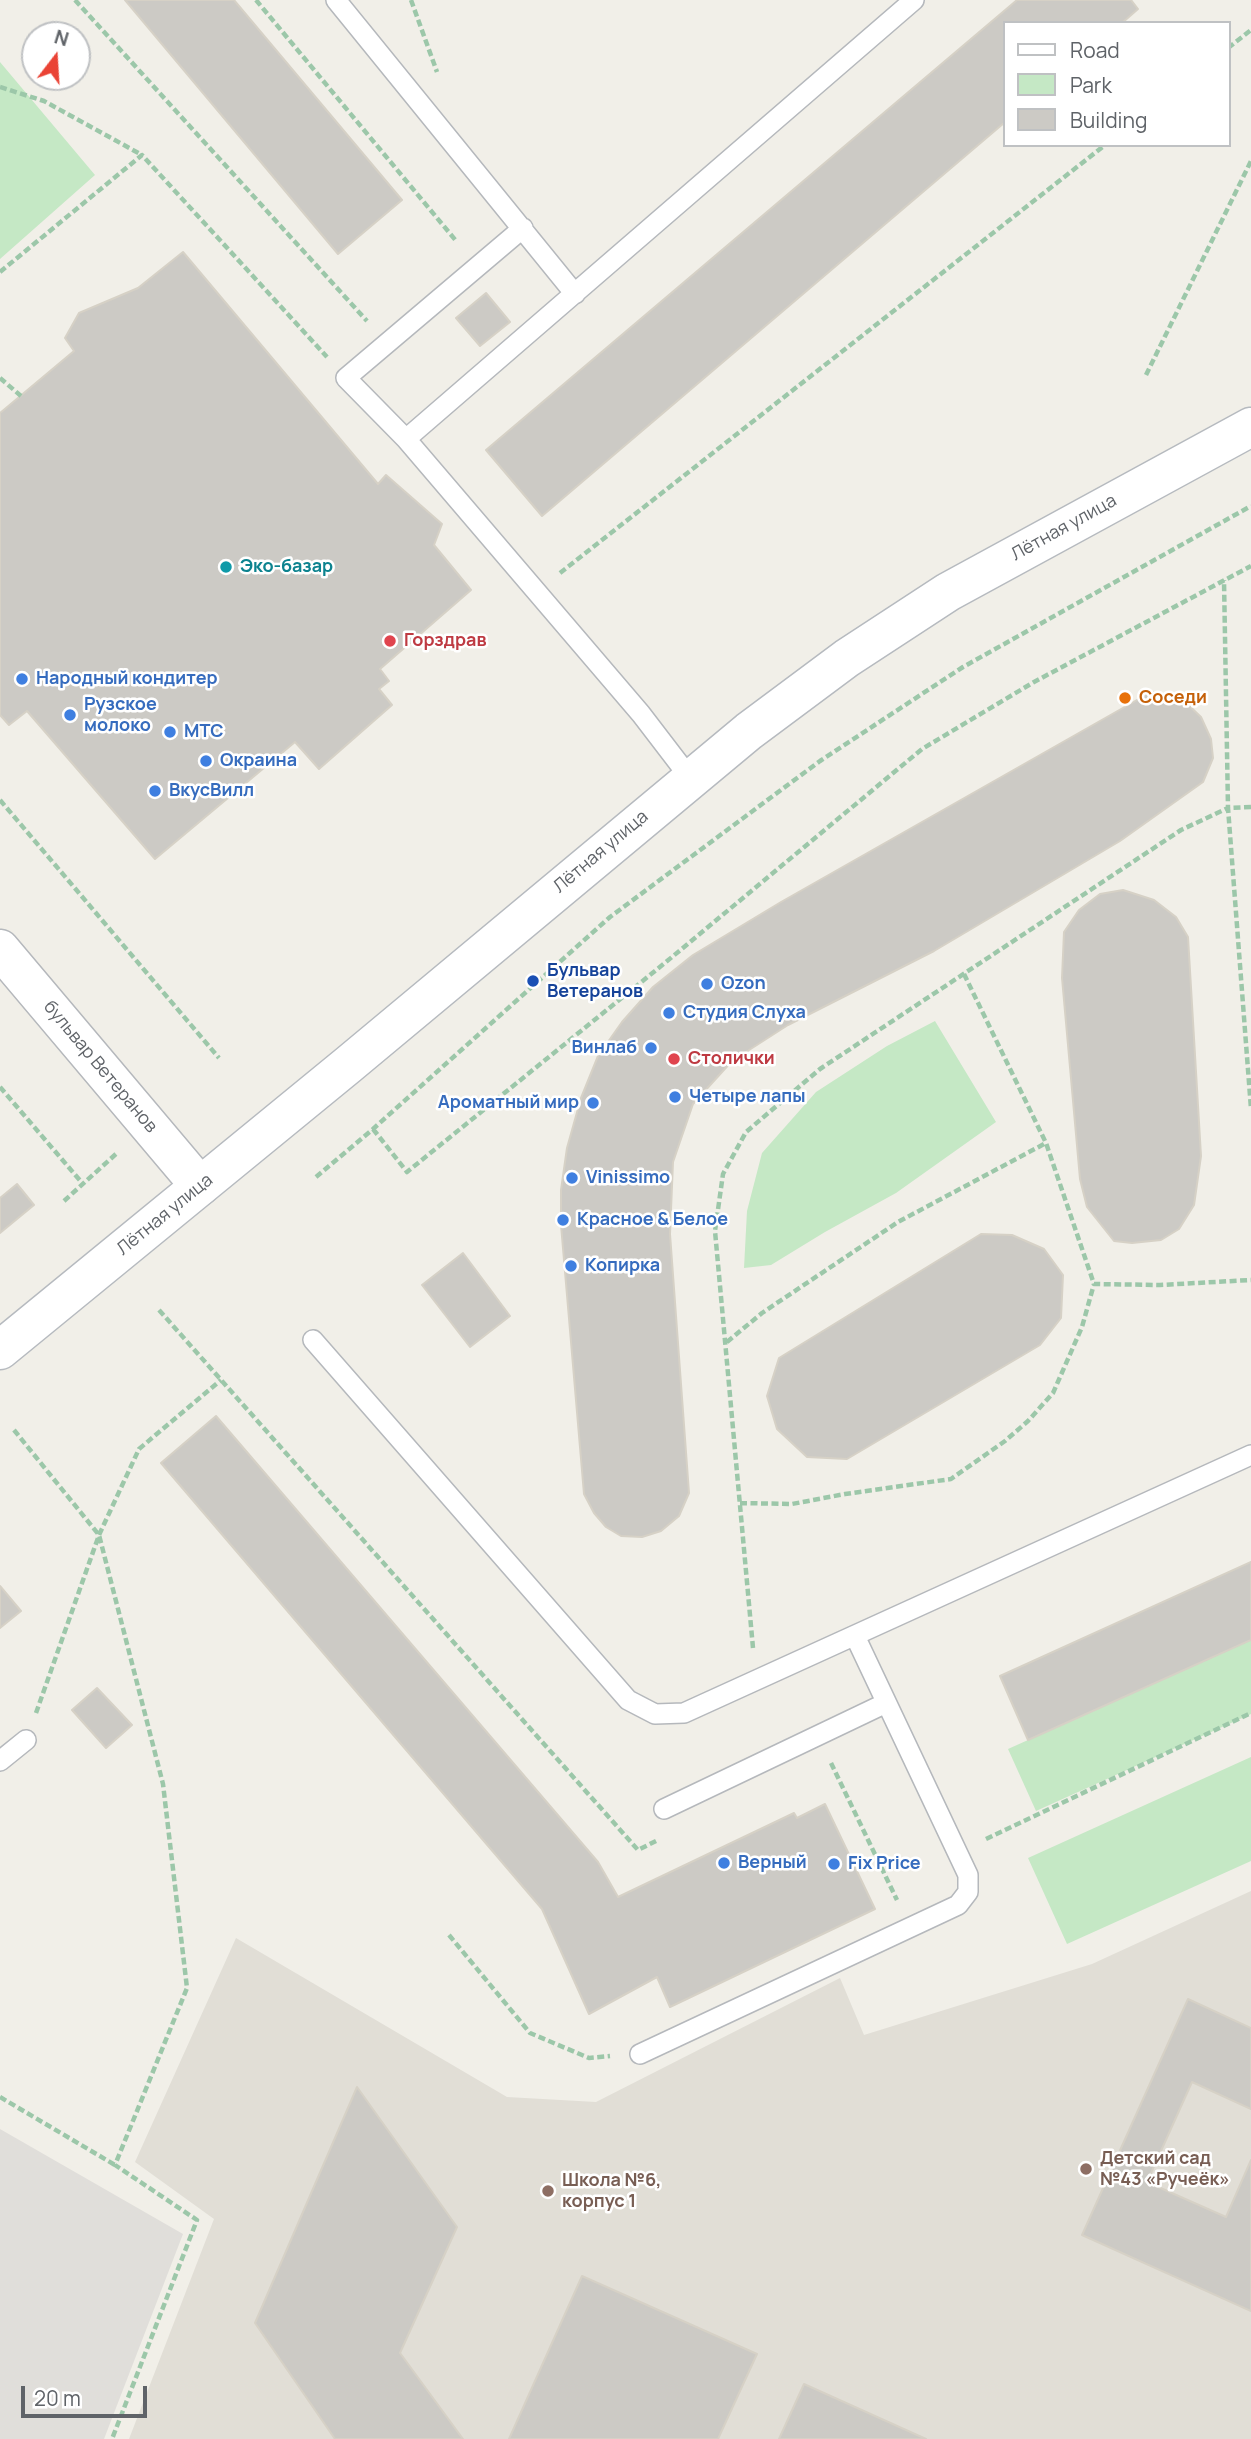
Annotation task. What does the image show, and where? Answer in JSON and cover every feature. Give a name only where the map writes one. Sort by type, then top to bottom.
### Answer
[{"type":"street","name":"Лётная улица","points":[[0,1350],[690,778],[847,658],[948,592],[1251,427]]},
{"type":"street","name":"бульвар Ветеранов","points":[[0,948],[200,1186]]},
{"type":"lane","points":[[337,0],[575,294]]},
{"type":"lane","points":[[406,439],[914,0]]},
{"type":"lane","points":[[523,229],[346,378],[406,439],[641,714],[690,778]]},
{"type":"lane","points":[[313,1340],[628,1700],[655,1714],[684,1713],[1251,1455]]},
{"type":"lane","points":[[640,2054],[958,1905],[968,1892],[968,1875],[855,1636]]},
{"type":"lane","points":[[664,1809],[886,1703]]},
{"type":"lane","points":[[0,1762],[26,1740]]},
{"type":"path","points":[[75,0],[387,344]]},
{"type":"path","points":[[256,0],[478,267]]},
{"type":"path","points":[[1230,46],[1251,30]]},
{"type":"path","points":[[0,87],[44,101],[142,155],[346,378]]},
{"type":"path","points":[[536,591],[1102,147]]},
{"type":"path","points":[[0,272],[142,155]]},
{"type":"path","points":[[1146,375],[1251,161]]},
{"type":"path","points":[[0,378],[21,396]]},
{"type":"path","points":[[316,1177],[610,917],[820,761],[962,667],[1251,506]]},
{"type":"path","points":[[373,1129],[407,1172],[666,962],[922,749],[1034,682],[1251,566]]},
{"type":"path","points":[[1224,580],[1228,808],[1251,1109]]},
{"type":"path","points":[[0,800],[219,1058]]},
{"type":"path","points":[[756,1681],[716,1231],[723,1174],[746,1132],[820,1069],[1181,830],[1228,808],[1251,807]]},
{"type":"path","points":[[740,1503],[792,1504],[951,1479],[1005,1441],[1028,1421],[1053,1393],[1082,1327],[1094,1284],[1046,1143],[964,974]]},
{"type":"path","points":[[0,1087],[83,1184]]},
{"type":"path","points":[[726,1343],[762,1313],[898,1222],[1046,1143]]},
{"type":"path","points":[[1094,1284],[1160,1285],[1251,1280]]},
{"type":"path","points":[[159,1310],[638,1850],[662,1839]]},
{"type":"path","points":[[26,1740],[99,1535],[139,1449],[221,1380]]},
{"type":"path","points":[[14,1430],[99,1535],[163,1784],[187,1988],[115,2165]]},
{"type":"path","points":[[957,1853],[1251,1713]]},
{"type":"path","points":[[830,1761],[909,1927]]},
{"type":"path","points":[[449,1935],[530,2033],[589,2058],[640,2054]]},
{"type":"path","points":[[0,2097],[115,2165],[197,2220],[112,2439]]},
{"type":"shaded area","name":"Школа №6, корпус 1","points":[[1251,1891],[1251,2439],[129,2439],[214,2219],[135,2162],[236,1938],[507,2097],[596,2102],[840,1978],[864,2035],[1092,1964]]},
{"type":"shaded area","points":[[0,2129],[183,2234],[104,2439],[0,2439]]},
{"type":"green space","points":[[0,62],[21,87],[21,91],[24,91],[95,175],[0,259]]},
{"type":"green space","points":[[935,1021],[996,1122],[896,1193],[771,1265],[744,1268],[747,1211],[762,1153],[816,1092],[887,1046]]},
{"type":"green space","points":[[1251,1640],[1251,1714],[1036,1811],[1008,1749]]},
{"type":"green space","points":[[1251,1757],[1251,1861],[1067,1944],[1028,1858]]},
{"type":"building","points":[[125,0],[234,0],[402,200],[338,254]]},
{"type":"building","points":[[1017,0],[1131,0],[1138,9],[1124,21],[1002,21],[1002,125],[542,516],[486,450]]},
{"type":"building","name":"Эко-базар","points":[[183,252],[378,484],[386,475],[442,524],[434,545],[471,590],[380,669],[389,681],[379,689],[392,705],[319,769],[295,742],[155,859],[27,711],[9,725],[0,715],[0,413],[74,351],[65,338],[79,313],[138,288]]},
{"type":"building","points":[[486,293],[510,322],[480,346],[456,318]]},
{"type":"building","points":[[1151,692],[1181,698],[1201,717],[1211,739],[1213,758],[1203,782],[1120,841],[934,951],[788,1025],[732,1061],[693,1104],[673,1162],[670,1234],[689,1493],[679,1516],[661,1531],[642,1537],[621,1536],[606,1527],[594,1513],[584,1494],[561,1225],[561,1190],[567,1148],[581,1098],[598,1056],[622,1022],[653,987],[693,955],[781,902]]},
{"type":"building","points":[[1123,890],[1154,900],[1176,917],[1188,937],[1201,1156],[1194,1205],[1179,1229],[1161,1240],[1132,1243],[1114,1241],[1087,1207],[1080,1179],[1062,978],[1064,932],[1079,910],[1100,894]]},
{"type":"building","points":[[17,1184],[34,1205],[0,1233],[0,1198]]},
{"type":"building","points":[[981,1234],[1012,1235],[1044,1249],[1063,1275],[1061,1318],[1040,1345],[847,1459],[807,1457],[777,1429],[767,1396],[779,1358]]},
{"type":"building","points":[[463,1253],[510,1316],[470,1347],[422,1285]]},
{"type":"building","points":[[216,1416],[598,1862],[618,1897],[794,1813],[797,1818],[825,1804],[875,1909],[670,2007],[657,1977],[589,2014],[542,1909],[161,1463]]},
{"type":"building","points":[[1251,1562],[1251,1640],[1028,1740],[1000,1676]]},
{"type":"building","points":[[0,1586],[21,1611],[0,1628]]},
{"type":"building","points":[[97,1688],[132,1725],[106,1748],[72,1710]]},
{"type":"building","points":[[1188,1999],[1251,2028],[1251,2109],[1192,2082],[1147,2182],[1226,2217],[1251,2160],[1251,2311],[1082,2235]]},
{"type":"building","points":[[357,2087],[457,2227],[400,2353],[463,2439],[335,2439],[255,2323]]},
{"type":"building","points":[[582,2276],[757,2354],[718,2439],[509,2439]]},
{"type":"building","points":[[804,2384],[926,2439],[779,2439]]},
{"type":"place","name":"Эко-базар","points":[[226,567]]},
{"type":"place","name":"Горздрав","points":[[390,641]]},
{"type":"place","name":"Народный кондитер","points":[[22,679]]},
{"type":"place","name":"Соседи","points":[[1125,698]]},
{"type":"place","name":"Рузское молоко","points":[[70,715]]},
{"type":"place","name":"МТС","points":[[170,732]]},
{"type":"place","name":"Окраина","points":[[206,761]]},
{"type":"place","name":"ВкусВилл","points":[[155,791]]},
{"type":"place","name":"Бульвар Ветеранов","points":[[533,981]]},
{"type":"place","name":"Ozon","points":[[707,984]]},
{"type":"place","name":"Студия Слуха","points":[[669,1013]]},
{"type":"place","name":"Винлаб","points":[[651,1048]]},
{"type":"place","name":"Столички","points":[[674,1059]]},
{"type":"place","name":"Четыре лапы","points":[[675,1097]]},
{"type":"place","name":"Ароматный мир","points":[[593,1103]]},
{"type":"place","name":"Vinissimo","points":[[572,1178]]},
{"type":"place","name":"Красное & Белое","points":[[563,1220]]},
{"type":"place","name":"Копирка","points":[[571,1266]]},
{"type":"place","name":"Верный","points":[[724,1863]]},
{"type":"place","name":"Fix Price","points":[[834,1864]]},
{"type":"place","name":"Детский сад №43 «Ручеёк»","points":[[1086,2169]]},
{"type":"place","name":"Школа №6, корпус 1","points":[[548,2191]]}]
